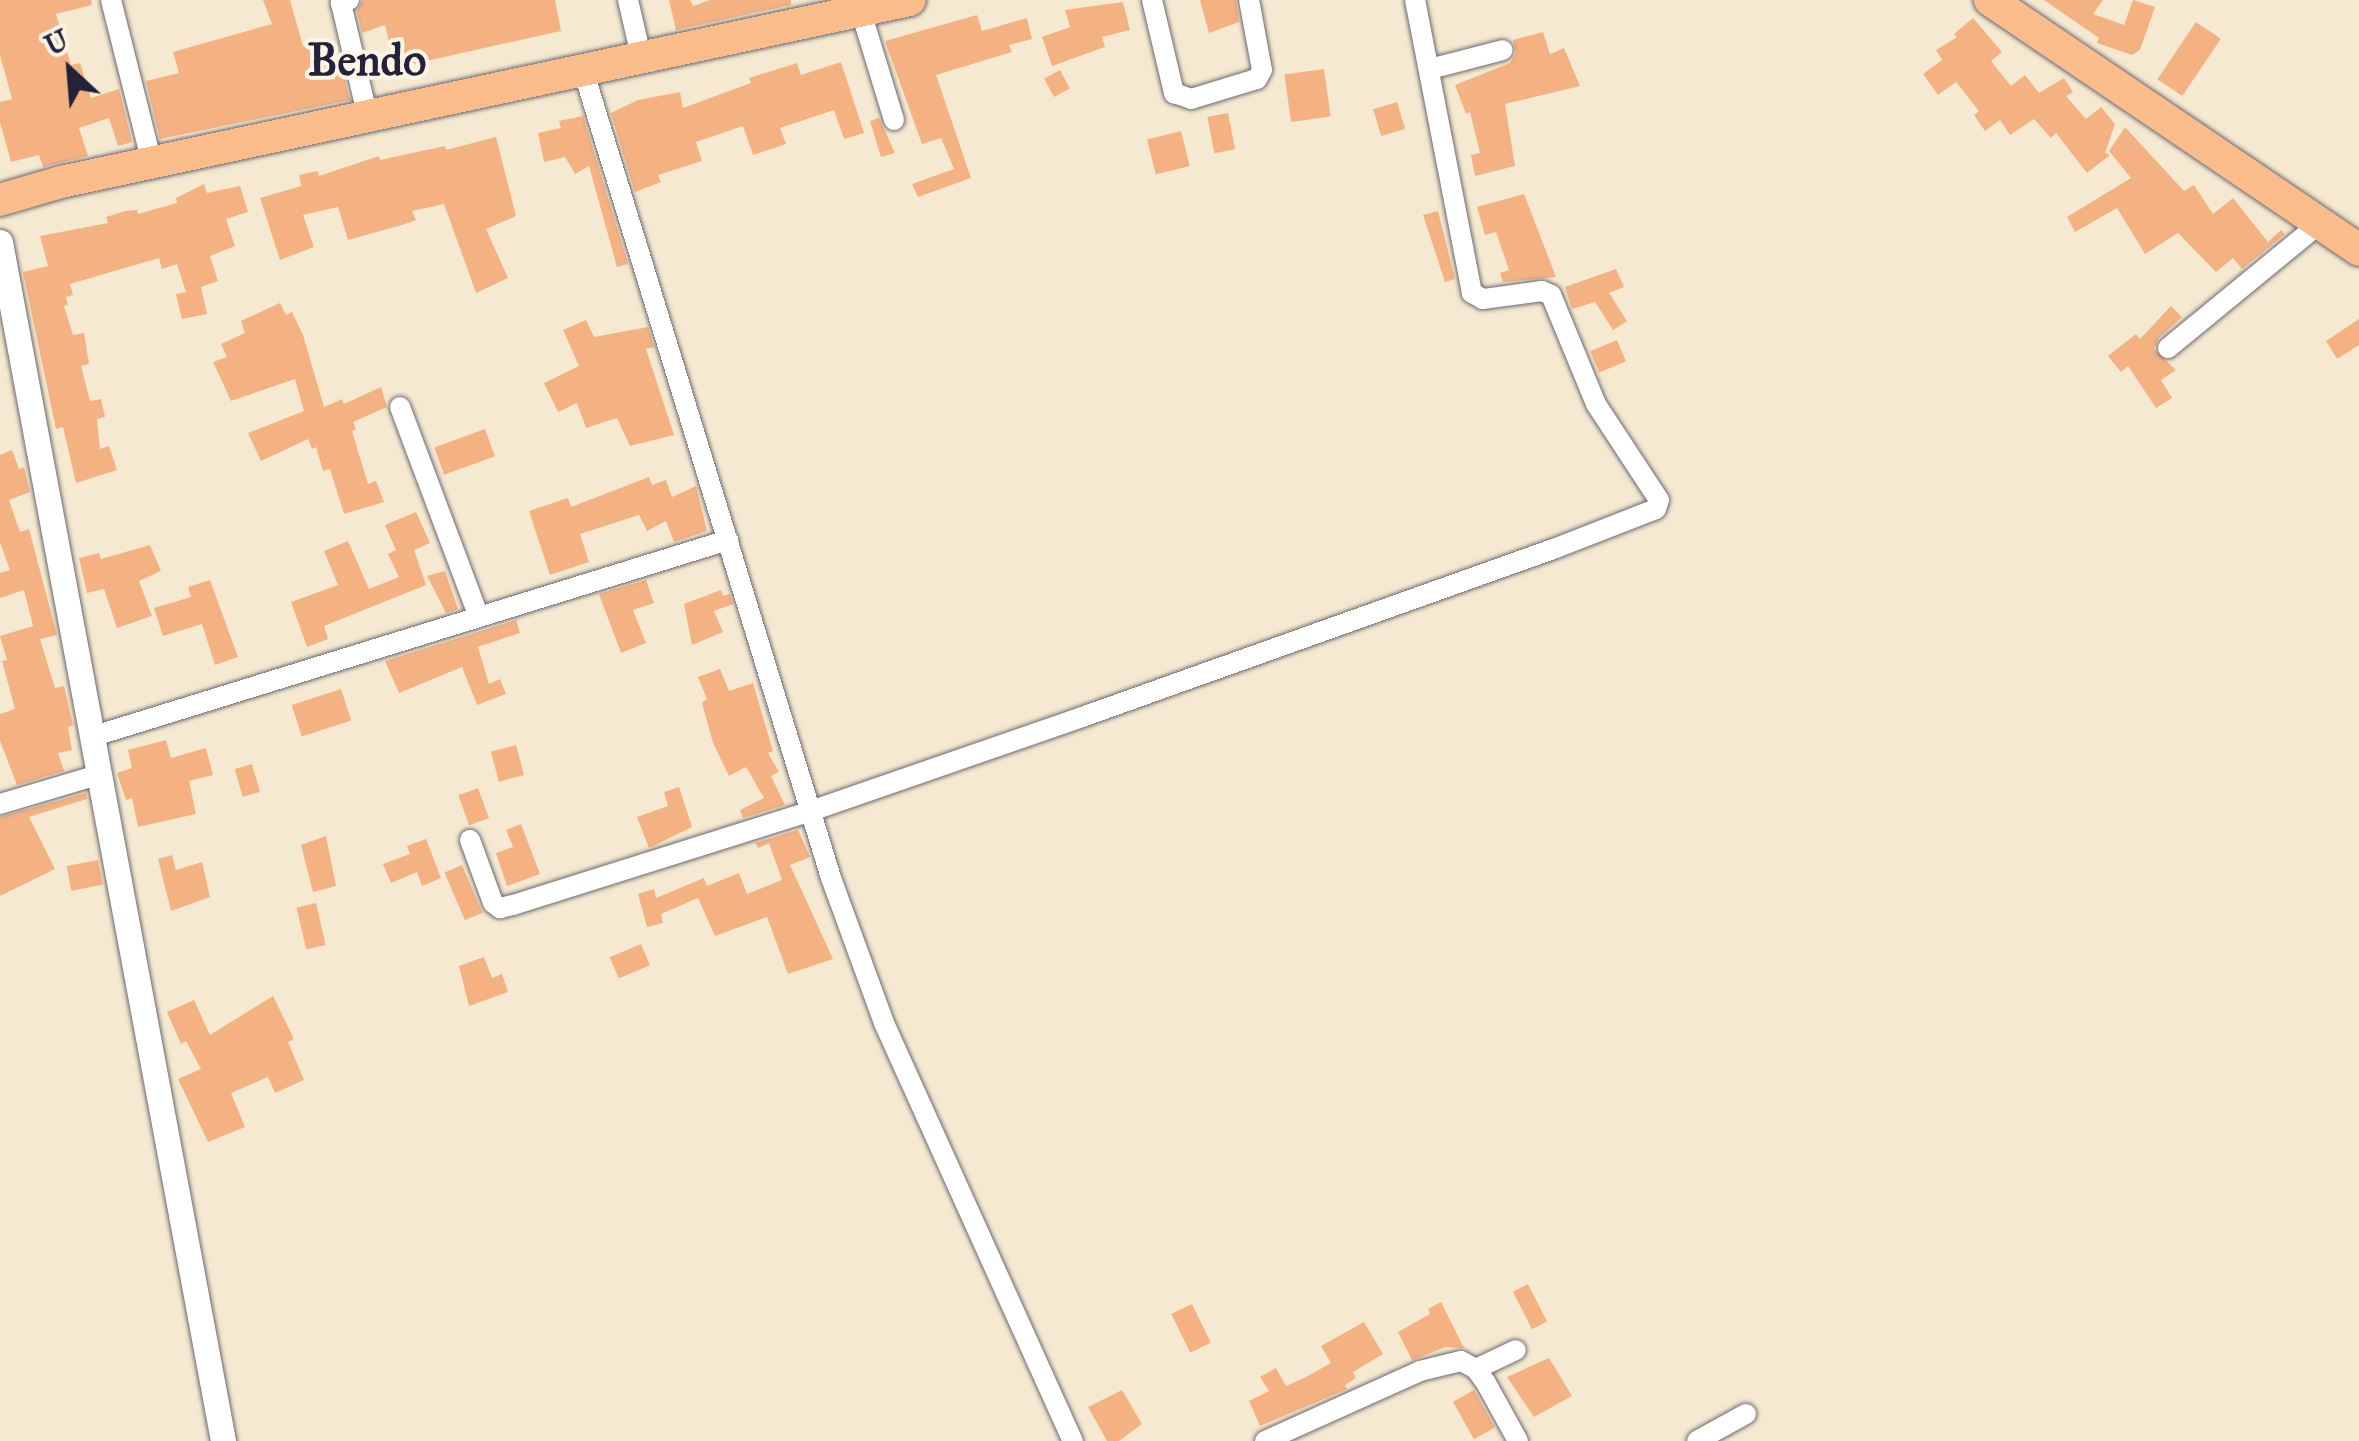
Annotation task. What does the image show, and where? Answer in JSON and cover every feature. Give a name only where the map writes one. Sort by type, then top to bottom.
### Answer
[{"type":"highway","points":[[0,200],[152,163],[910,0]]},
{"type":"highway","points":[[1990,0],[2359,250]]},
{"type":"street","points":[[111,0],[152,163]]},
{"type":"street","points":[[350,0],[341,2],[368,118]]},
{"type":"street","points":[[628,0],[642,60]]},
{"type":"street","points":[[1152,0],[1174,93],[1191,99],[1257,79],[1262,70],[1249,0]]},
{"type":"street","points":[[470,840],[492,904],[500,908],[811,811],[1556,548],[1659,505],[1596,404],[1551,295],[1542,290],[1483,299],[1472,293],[1415,0]]},
{"type":"street","points":[[861,12],[894,120]]},
{"type":"street","points":[[1430,69],[1504,50]]},
{"type":"street","points":[[584,73],[811,811],[884,1023],[1072,1441]]},
{"type":"street","points":[[2168,348],[2320,223]]},
{"type":"street","points":[[0,242],[223,1441]]},
{"type":"street","points":[[400,407],[478,615]]},
{"type":"street","points":[[90,737],[728,540]]},
{"type":"street","points":[[0,804],[98,775]]},
{"type":"street","points":[[1476,1369],[1516,1350]]},
{"type":"street","points":[[1265,1441],[1434,1366],[1461,1362],[1476,1369],[1518,1441]]},
{"type":"street","points":[[1697,1441],[1746,1414]]},
{"type":"building","points":[[0,0],[91,0],[92,5],[56,14],[71,65],[80,63],[91,98],[119,89],[132,142],[118,146],[109,118],[79,128],[88,156],[43,167],[39,155],[11,162],[0,122],[0,102],[12,99],[0,55]]},
{"type":"building","points":[[263,0],[290,0],[303,46],[311,44],[317,67],[340,61],[350,100],[160,139],[146,81],[179,73],[173,52],[272,24]]},
{"type":"building","points":[[362,0],[555,0],[561,31],[395,68],[385,25],[362,33],[357,11]]},
{"type":"building","points":[[669,0],[690,0],[693,6],[710,0],[791,0],[791,5],[676,30]]},
{"type":"building","points":[[1200,0],[1236,0],[1239,22],[1209,33]]},
{"type":"building","points":[[2044,0],[2103,0],[2093,14],[2124,25],[2133,0],[2155,7],[2140,50],[2132,55],[2097,43],[2099,38]]},
{"type":"building","points":[[1123,2],[1130,30],[1102,37],[1105,47],[1052,66],[1042,37],[1070,27],[1065,10]]},
{"type":"building","points":[[977,15],[982,31],[1027,18],[1032,39],[1009,45],[1012,52],[936,75],[971,178],[918,197],[912,184],[954,169],[941,138],[922,144],[885,41]]},
{"type":"building","points":[[1973,18],[2002,52],[1991,61],[2011,86],[2025,75],[2039,93],[2064,78],[2073,92],[2066,96],[2086,119],[2101,107],[2115,124],[2105,153],[2110,155],[2087,173],[2056,133],[2051,138],[2034,119],[2010,135],[2000,120],[1985,131],[1974,115],[1979,111],[1956,82],[1938,95],[1923,74],[1942,60],[1936,50],[1957,37],[1954,34]]},
{"type":"building","points":[[2196,22],[2221,39],[2182,96],[2157,79]]},
{"type":"building","points":[[1543,32],[1550,54],[1564,48],[1580,86],[1505,104],[1515,166],[1475,176],[1471,155],[1480,153],[1470,112],[1466,114],[1455,85],[1510,63],[1516,53],[1513,40]]},
{"type":"building","points":[[841,62],[864,133],[844,139],[834,110],[780,128],[786,144],[753,155],[743,126],[696,142],[702,161],[658,175],[661,182],[635,192],[611,113],[638,100],[680,92],[683,108],[751,83],[749,78],[797,63],[801,75]]},
{"type":"building","points":[[1324,69],[1331,117],[1291,122],[1284,75]]},
{"type":"building","points":[[1060,70],[1070,89],[1054,97],[1044,78]]},
{"type":"building","points":[[1397,102],[1405,129],[1381,136],[1373,109]]},
{"type":"building","points":[[1228,113],[1235,149],[1214,153],[1207,117]]},
{"type":"building","points":[[583,116],[628,264],[617,267],[589,166],[575,174],[565,157],[544,162],[538,133],[561,128],[559,121]]},
{"type":"building","points":[[879,118],[895,153],[881,157],[870,121]]},
{"type":"building","points":[[2125,127],[2184,191],[2194,185],[2213,214],[2233,198],[2268,242],[2281,230],[2285,234],[2242,269],[2233,258],[2216,272],[2178,233],[2145,254],[2117,208],[2075,232],[2067,217],[2131,178],[2109,151]]},
{"type":"building","points":[[1181,131],[1190,166],[1156,174],[1147,139]]},
{"type":"building","points":[[496,137],[516,216],[486,229],[508,278],[476,293],[444,204],[412,211],[416,220],[348,240],[338,207],[303,215],[314,247],[280,260],[260,198],[301,186],[299,175],[318,171],[319,176],[379,156],[380,160],[445,146],[446,150]]},
{"type":"building","points":[[204,184],[207,193],[240,186],[248,212],[226,219],[235,246],[210,256],[218,281],[201,287],[207,314],[182,319],[176,294],[186,292],[177,264],[162,269],[159,258],[70,284],[73,295],[66,297],[68,305],[64,306],[73,335],[84,333],[89,364],[81,366],[90,401],[101,399],[105,417],[97,419],[100,449],[109,446],[117,470],[76,483],[63,427],[56,429],[23,272],[48,266],[40,236],[108,223],[106,217],[125,211],[137,210],[138,214],[177,203],[176,198]]},
{"type":"building","points":[[1524,194],[1556,277],[1503,282],[1500,273],[1509,270],[1496,232],[1485,235],[1477,207]]},
{"type":"building","points":[[1438,211],[1455,279],[1445,282],[1423,215]]},
{"type":"building","points":[[1616,269],[1624,287],[1609,293],[1627,321],[1613,330],[1595,302],[1572,309],[1565,287]]},
{"type":"building","points":[[280,303],[286,315],[292,312],[303,335],[324,407],[342,399],[344,404],[381,387],[387,407],[353,422],[356,429],[352,431],[368,484],[376,481],[384,502],[344,514],[330,469],[323,471],[316,447],[312,449],[308,439],[261,461],[248,433],[304,411],[295,379],[231,401],[213,362],[227,357],[221,344],[245,333],[241,321]]},
{"type":"building","points":[[2171,306],[2182,317],[2159,338],[2154,349],[2176,370],[2161,380],[2172,398],[2156,408],[2128,366],[2121,372],[2108,356],[2136,334],[2140,339]]},
{"type":"building","points":[[2359,319],[2359,345],[2337,359],[2326,341]]},
{"type":"building","points":[[586,320],[594,337],[648,327],[654,347],[646,349],[674,435],[630,446],[617,418],[586,428],[577,403],[558,412],[544,383],[579,366],[563,330]]},
{"type":"building","points":[[1617,340],[1626,361],[1599,373],[1590,351]]},
{"type":"building","points":[[485,429],[495,456],[444,475],[434,447]]},
{"type":"building","points":[[12,450],[19,469],[24,467],[30,492],[9,500],[20,532],[29,529],[57,635],[40,639],[55,688],[64,686],[73,725],[68,727],[72,750],[58,753],[64,771],[17,785],[0,741],[0,714],[15,709],[2,661],[7,660],[0,636],[33,626],[24,590],[0,598],[0,573],[10,570],[0,542],[0,455]]},
{"type":"building","points":[[649,477],[652,485],[666,480],[672,497],[696,486],[707,531],[674,542],[666,521],[647,531],[639,515],[580,534],[589,562],[550,575],[529,511],[568,498],[571,507]]},
{"type":"building","points":[[416,512],[430,543],[414,550],[426,585],[324,626],[328,639],[307,647],[291,602],[338,585],[324,551],[348,541],[369,589],[399,577],[388,554],[396,550],[385,525]]},
{"type":"building","points":[[150,545],[161,571],[139,581],[152,616],[117,628],[104,589],[87,593],[79,558],[99,553],[101,559]]},
{"type":"building","points":[[445,571],[458,609],[446,613],[427,576]]},
{"type":"building","points":[[210,580],[238,657],[215,665],[202,624],[163,636],[154,608],[191,597],[188,587]]},
{"type":"building","points":[[646,580],[654,603],[633,610],[646,643],[621,653],[599,594]]},
{"type":"building","points":[[721,590],[723,596],[730,594],[733,604],[714,611],[723,632],[692,645],[684,604]]},
{"type":"building","points":[[516,620],[520,633],[478,647],[489,684],[500,679],[506,694],[477,705],[462,667],[399,693],[385,661]]},
{"type":"building","points":[[720,669],[729,691],[753,683],[773,751],[768,753],[779,772],[771,776],[785,805],[743,818],[740,810],[764,798],[746,767],[729,776],[713,743],[702,703],[707,699],[698,677]]},
{"type":"building","points":[[341,689],[351,720],[302,736],[292,705]]},
{"type":"building","points":[[166,740],[171,758],[206,748],[213,775],[189,781],[196,814],[138,827],[132,798],[126,800],[117,773],[132,768],[128,750]]},
{"type":"building","points":[[516,745],[524,775],[499,782],[491,752]]},
{"type":"building","points":[[252,764],[260,792],[243,797],[235,769]]},
{"type":"building","points":[[679,787],[692,827],[649,848],[637,817],[668,806],[664,792]]},
{"type":"building","points":[[478,788],[489,818],[469,825],[458,795]]},
{"type":"building","points":[[86,793],[87,799],[29,817],[55,869],[0,896],[0,817]]},
{"type":"building","points":[[521,824],[540,874],[507,886],[496,853],[513,847],[506,830]]},
{"type":"building","points":[[798,830],[810,857],[790,865],[833,959],[788,974],[767,917],[715,936],[698,898],[661,914],[663,923],[647,927],[638,894],[654,889],[656,898],[704,878],[707,886],[739,873],[747,894],[782,880],[769,843],[758,848],[755,843]]},
{"type":"building","points":[[326,836],[336,886],[313,892],[301,845]]},
{"type":"building","points":[[426,839],[441,878],[422,886],[417,872],[391,883],[383,864],[410,854],[407,846]]},
{"type":"building","points":[[172,855],[176,870],[202,862],[210,897],[171,911],[158,859]]},
{"type":"building","points":[[98,860],[103,885],[71,891],[67,866]]},
{"type":"building","points":[[462,865],[482,913],[465,920],[445,872]]},
{"type":"building","points":[[316,903],[326,945],[306,949],[297,907]]},
{"type":"building","points":[[641,944],[650,965],[619,978],[610,957]]},
{"type":"building","points":[[484,957],[492,978],[502,974],[508,992],[469,1006],[459,966]]},
{"type":"building","points":[[273,996],[294,1039],[288,1042],[304,1080],[275,1093],[268,1077],[231,1093],[245,1127],[208,1142],[178,1079],[201,1069],[186,1041],[181,1044],[167,1012],[194,1000],[210,1035]]},
{"type":"building","points":[[1528,1284],[1547,1321],[1532,1329],[1513,1292]]},
{"type":"building","points":[[1441,1302],[1464,1348],[1446,1347],[1412,1360],[1398,1332],[1430,1314],[1428,1309]]},
{"type":"building","points":[[1192,1304],[1211,1343],[1190,1353],[1171,1314]]},
{"type":"building","points":[[1364,1322],[1383,1354],[1353,1372],[1356,1378],[1345,1385],[1347,1389],[1260,1426],[1249,1401],[1269,1391],[1260,1377],[1276,1368],[1286,1386],[1306,1377],[1331,1363],[1321,1346]]},
{"type":"building","points":[[1549,1358],[1572,1396],[1534,1417],[1507,1377]]},
{"type":"building","points":[[1122,1390],[1142,1424],[1119,1441],[1107,1441],[1088,1407]]},
{"type":"building","points":[[1474,1390],[1495,1428],[1474,1439],[1453,1402]]},
{"type":"district","name":"Bendo","points":[[367,60]]}]
